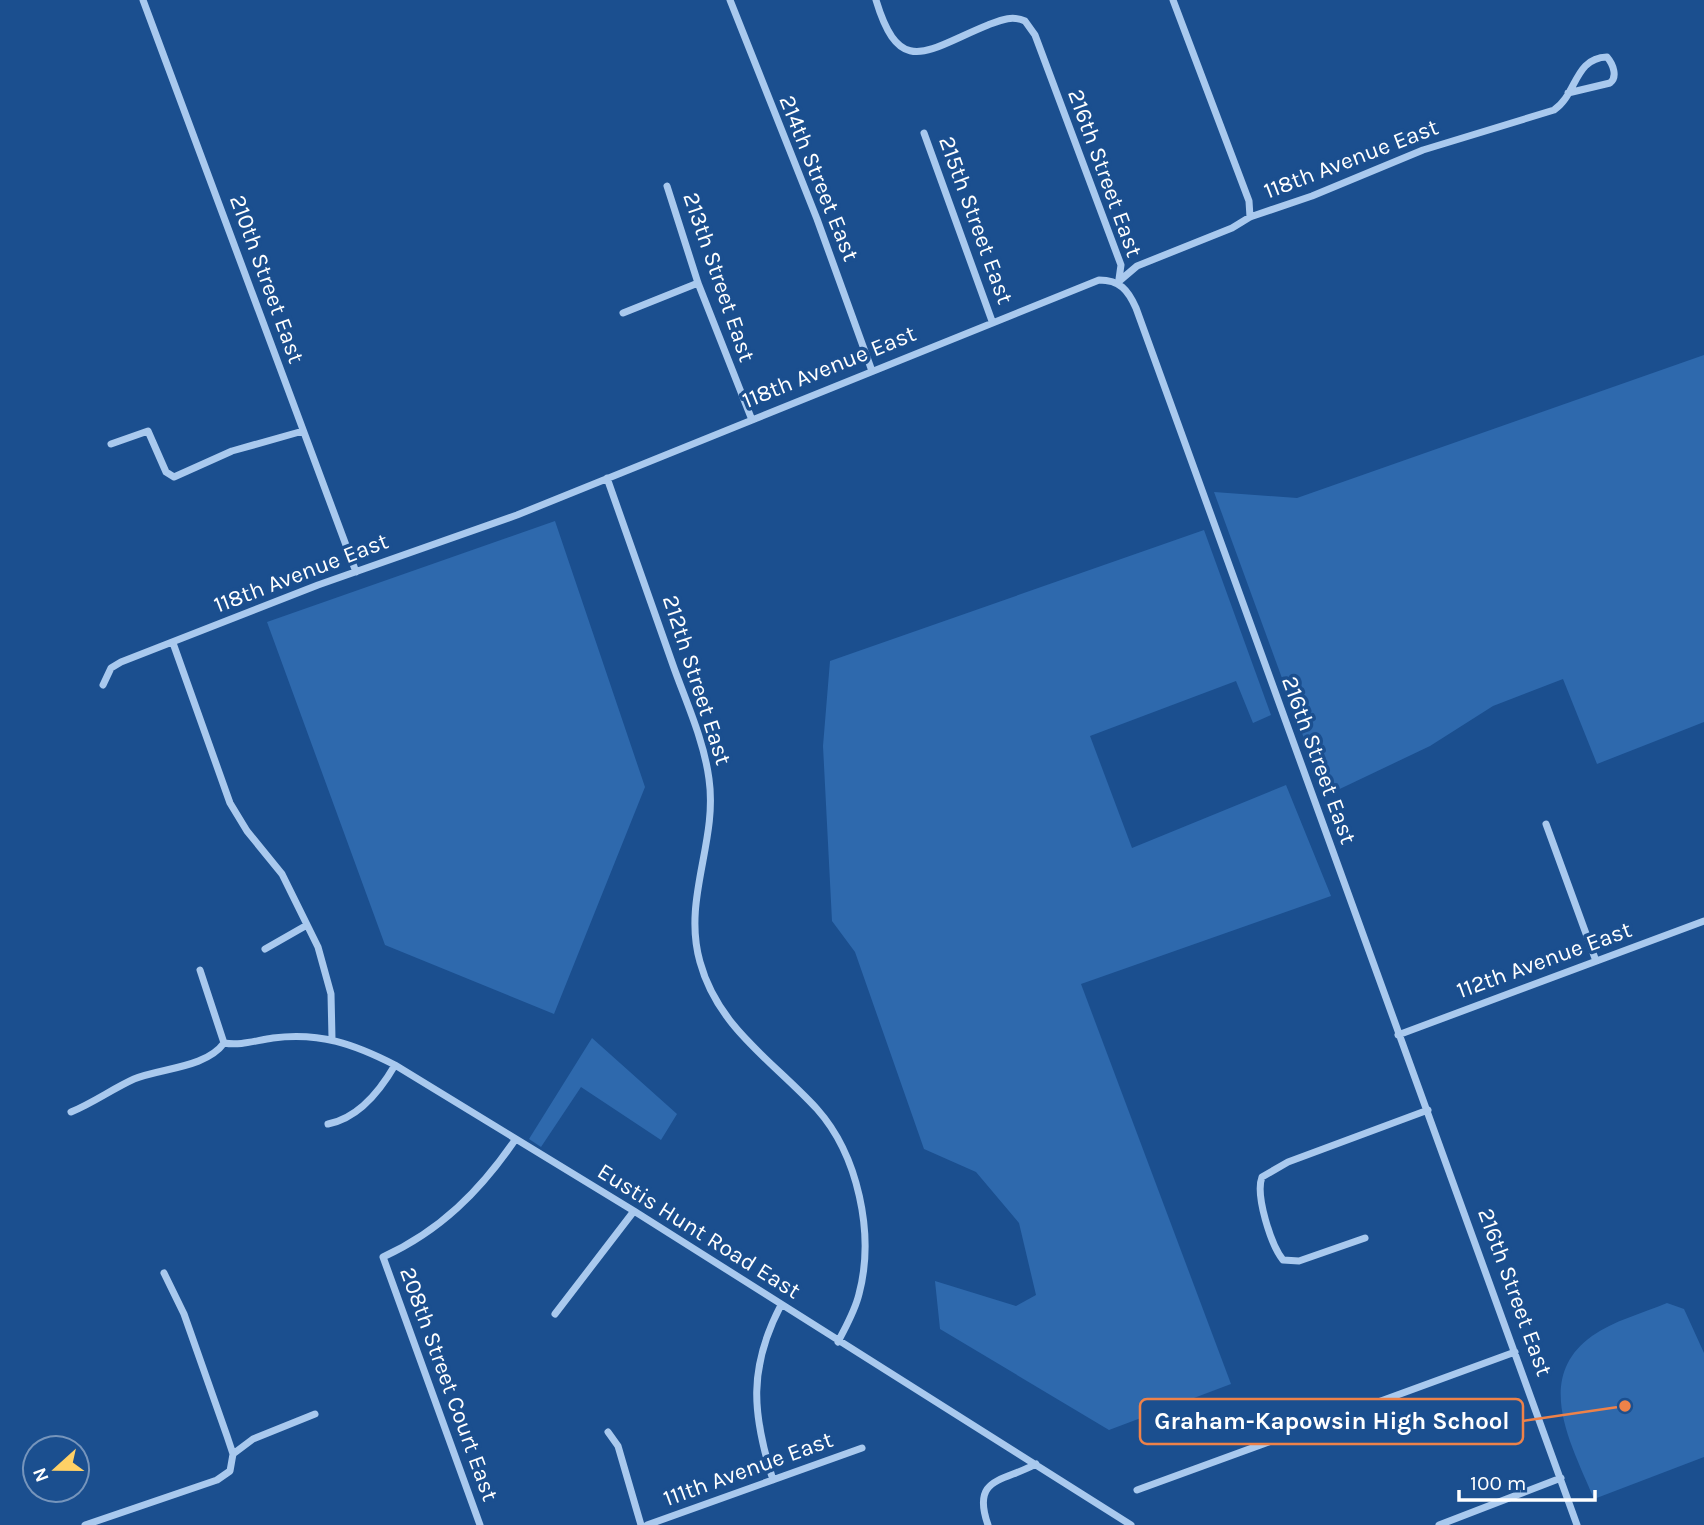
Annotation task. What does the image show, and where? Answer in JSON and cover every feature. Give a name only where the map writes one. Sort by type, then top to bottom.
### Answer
[{"type":"street","name":"210th Street East","points":[[143,0],[356,572]]},
{"type":"street","name":"214th Street East","points":[[730,0],[817,219],[872,371]]},
{"type":"street","name":"216th Street East","points":[[876,0],[890,38],[910,52],[930,49],[1007,18],[1025,20],[1035,36],[1121,265],[1117,283],[1126,290],[1136,308],[1577,1525]]},
{"type":"street","points":[[1173,0],[1249,201],[1250,217]]},
{"type":"street","name":"118th Avenue East","points":[[103,685],[105,676],[121,662],[356,572],[517,515],[992,321],[1099,281],[1117,283],[1137,265],[1232,228],[1250,217],[1423,150],[1554,110],[1568,93],[1583,67],[1591,61],[1607,57],[1612,62],[1614,71],[1610,83],[1568,93]]},
{"type":"street","name":"215th Street East","points":[[924,133],[992,321]]},
{"type":"street","name":"213th Street East","points":[[667,186],[698,283],[752,419]]},
{"type":"street","points":[[624,313],[698,283]]},
{"type":"street","points":[[111,444],[148,431],[166,472],[174,477],[232,452],[303,431]]},
{"type":"street","name":"212th Street East","points":[[607,478],[707,762],[711,814],[694,904],[694,929],[700,964],[726,1018],[818,1110],[839,1139],[853,1174],[863,1226],[863,1273],[855,1309],[838,1342]]},
{"type":"street","points":[[173,643],[230,803],[247,831],[282,874],[307,925],[328,978],[332,1038]]},
{"type":"street","points":[[1546,824],[1596,961]]},
{"type":"street","name":"112th Avenue East","points":[[1398,1034],[1704,921]]},
{"type":"street","points":[[265,949],[307,925]]},
{"type":"street","points":[[71,1112],[134,1079],[217,1052],[224,1043],[200,970]]},
{"type":"street","name":"Eustis Hunt Road East","points":[[224,1043],[241,1045],[297,1036],[332,1038],[359,1046],[395,1065],[634,1211],[1131,1525]]},
{"type":"street","points":[[328,1124],[347,1118],[368,1102],[395,1065]]},
{"type":"street","points":[[1365,1238],[1299,1261],[1283,1259],[1272,1241],[1266,1222],[1260,1187],[1262,1177],[1287,1162],[1428,1110]]},
{"type":"street","name":"208th Street Court East","points":[[480,1525],[383,1257],[414,1241],[458,1209],[494,1171],[515,1140]]},
{"type":"street","points":[[555,1314],[634,1211]]},
{"type":"street","points":[[85,1525],[223,1477],[230,1471],[233,1454],[184,1314],[164,1273]]},
{"type":"street","points":[[773,1480],[758,1431],[756,1383],[763,1347],[781,1304]]},
{"type":"street","points":[[1137,1490],[1515,1352]]},
{"type":"street","points":[[233,1454],[253,1439],[315,1414]]},
{"type":"street","points":[[608,1433],[618,1446],[641,1525]]},
{"type":"street","name":"111th Avenue East","points":[[647,1525],[862,1448]]},
{"type":"street","points":[[988,1525],[982,1499],[989,1485],[1036,1464]]},
{"type":"street","points":[[1439,1525],[1561,1478]]},
{"type":"street","points":[[111,1516],[114,1525]]},
{"type":"shaded area","points":[[1704,355],[1704,722],[1597,764],[1563,679],[1493,706],[1430,746],[1325,796],[1214,492],[1297,498]]},
{"type":"shaded area","points":[[555,521],[645,787],[554,1014],[385,945],[267,622]]},
{"type":"shaded area","points":[[1204,530],[1271,715],[1253,723],[1236,681],[1090,736],[1132,848],[1286,785],[1331,896],[1081,984],[1231,1384],[1109,1430],[940,1329],[935,1281],[1016,1306],[1036,1295],[1019,1223],[976,1172],[924,1149],[855,952],[832,921],[823,746],[830,661]]},
{"type":"shaded area","points":[[592,1038],[677,1114],[661,1140],[581,1087],[541,1147],[529,1139]]},
{"type":"shaded area","points":[[1667,1303],[1684,1309],[1704,1353],[1704,1457],[1594,1499],[1568,1436],[1561,1393],[1564,1372],[1574,1353],[1592,1336]]},
{"type":"place","name":"Graham-Kapowsin High School","points":[[1625,1406]]}]
